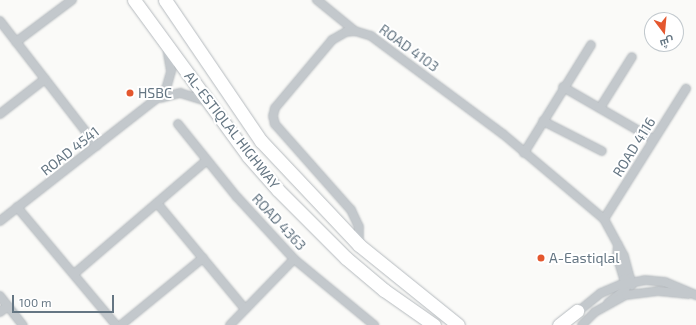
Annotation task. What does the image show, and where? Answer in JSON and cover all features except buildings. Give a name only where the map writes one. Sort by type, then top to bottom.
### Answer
[{"type":"main road","name":"AL-ESTIQLAL HIGHWAY","points":[[134,0],[248,156],[278,190],[346,258],[384,290],[434,325]]},
{"type":"main road","name":"AL-ESTIQLAL HIGHWAY","points":[[165,0],[261,140],[359,245],[458,324]]},
{"type":"main road","points":[[384,290],[393,304],[418,325]]},
{"type":"main road","points":[[559,325],[577,311]]},
{"type":"street","points":[[16,42],[72,0]]},
{"type":"street","name":"ROAD 4103","points":[[317,0],[355,31],[371,36],[524,153],[604,219],[618,245],[617,256],[624,279],[628,283]]},
{"type":"street","points":[[1,25],[16,42],[96,146]]},
{"type":"street","points":[[355,31],[346,32],[332,40],[275,108],[274,116],[276,124],[351,210],[359,227],[359,245]]},
{"type":"street","points":[[155,100],[166,89],[170,78],[166,44]]},
{"type":"street","points":[[524,153],[563,87],[591,45]]},
{"type":"street","points":[[600,108],[632,57]]},
{"type":"street","points":[[0,114],[45,79]]},
{"type":"street","points":[[563,87],[653,138]]},
{"type":"street","name":"ROAD 4116","points":[[604,219],[653,138],[686,89]]},
{"type":"street","points":[[155,100],[180,93],[194,95],[209,102]]},
{"type":"street","name":"ROAD 4541","points":[[0,221],[155,100]]},
{"type":"street","points":[[543,121],[602,151]]},
{"type":"street","name":"ROAD 4363","points":[[178,124],[207,160],[294,259],[374,325]]},
{"type":"street","points":[[74,274],[207,160]]},
{"type":"street","points":[[157,203],[245,309]]},
{"type":"street","points":[[17,208],[116,325]]},
{"type":"street","points":[[121,325],[203,258]]},
{"type":"street","points":[[230,325],[294,259]]},
{"type":"street","points":[[566,325],[577,311],[601,293],[628,283],[645,280],[666,282],[696,296]]},
{"type":"street","points":[[628,283],[642,291]]},
{"type":"street","points":[[582,325],[625,290],[628,283]]},
{"type":"street","points":[[608,303],[642,291],[670,291],[696,296]]},
{"type":"street","points":[[0,296],[23,325]]},
{"type":"street","points":[[0,312],[8,306]]},
{"type":"place","name":"HSBC","points":[[130,93]]},
{"type":"place","name":"A-Eastiqlal","points":[[541,258]]}]
